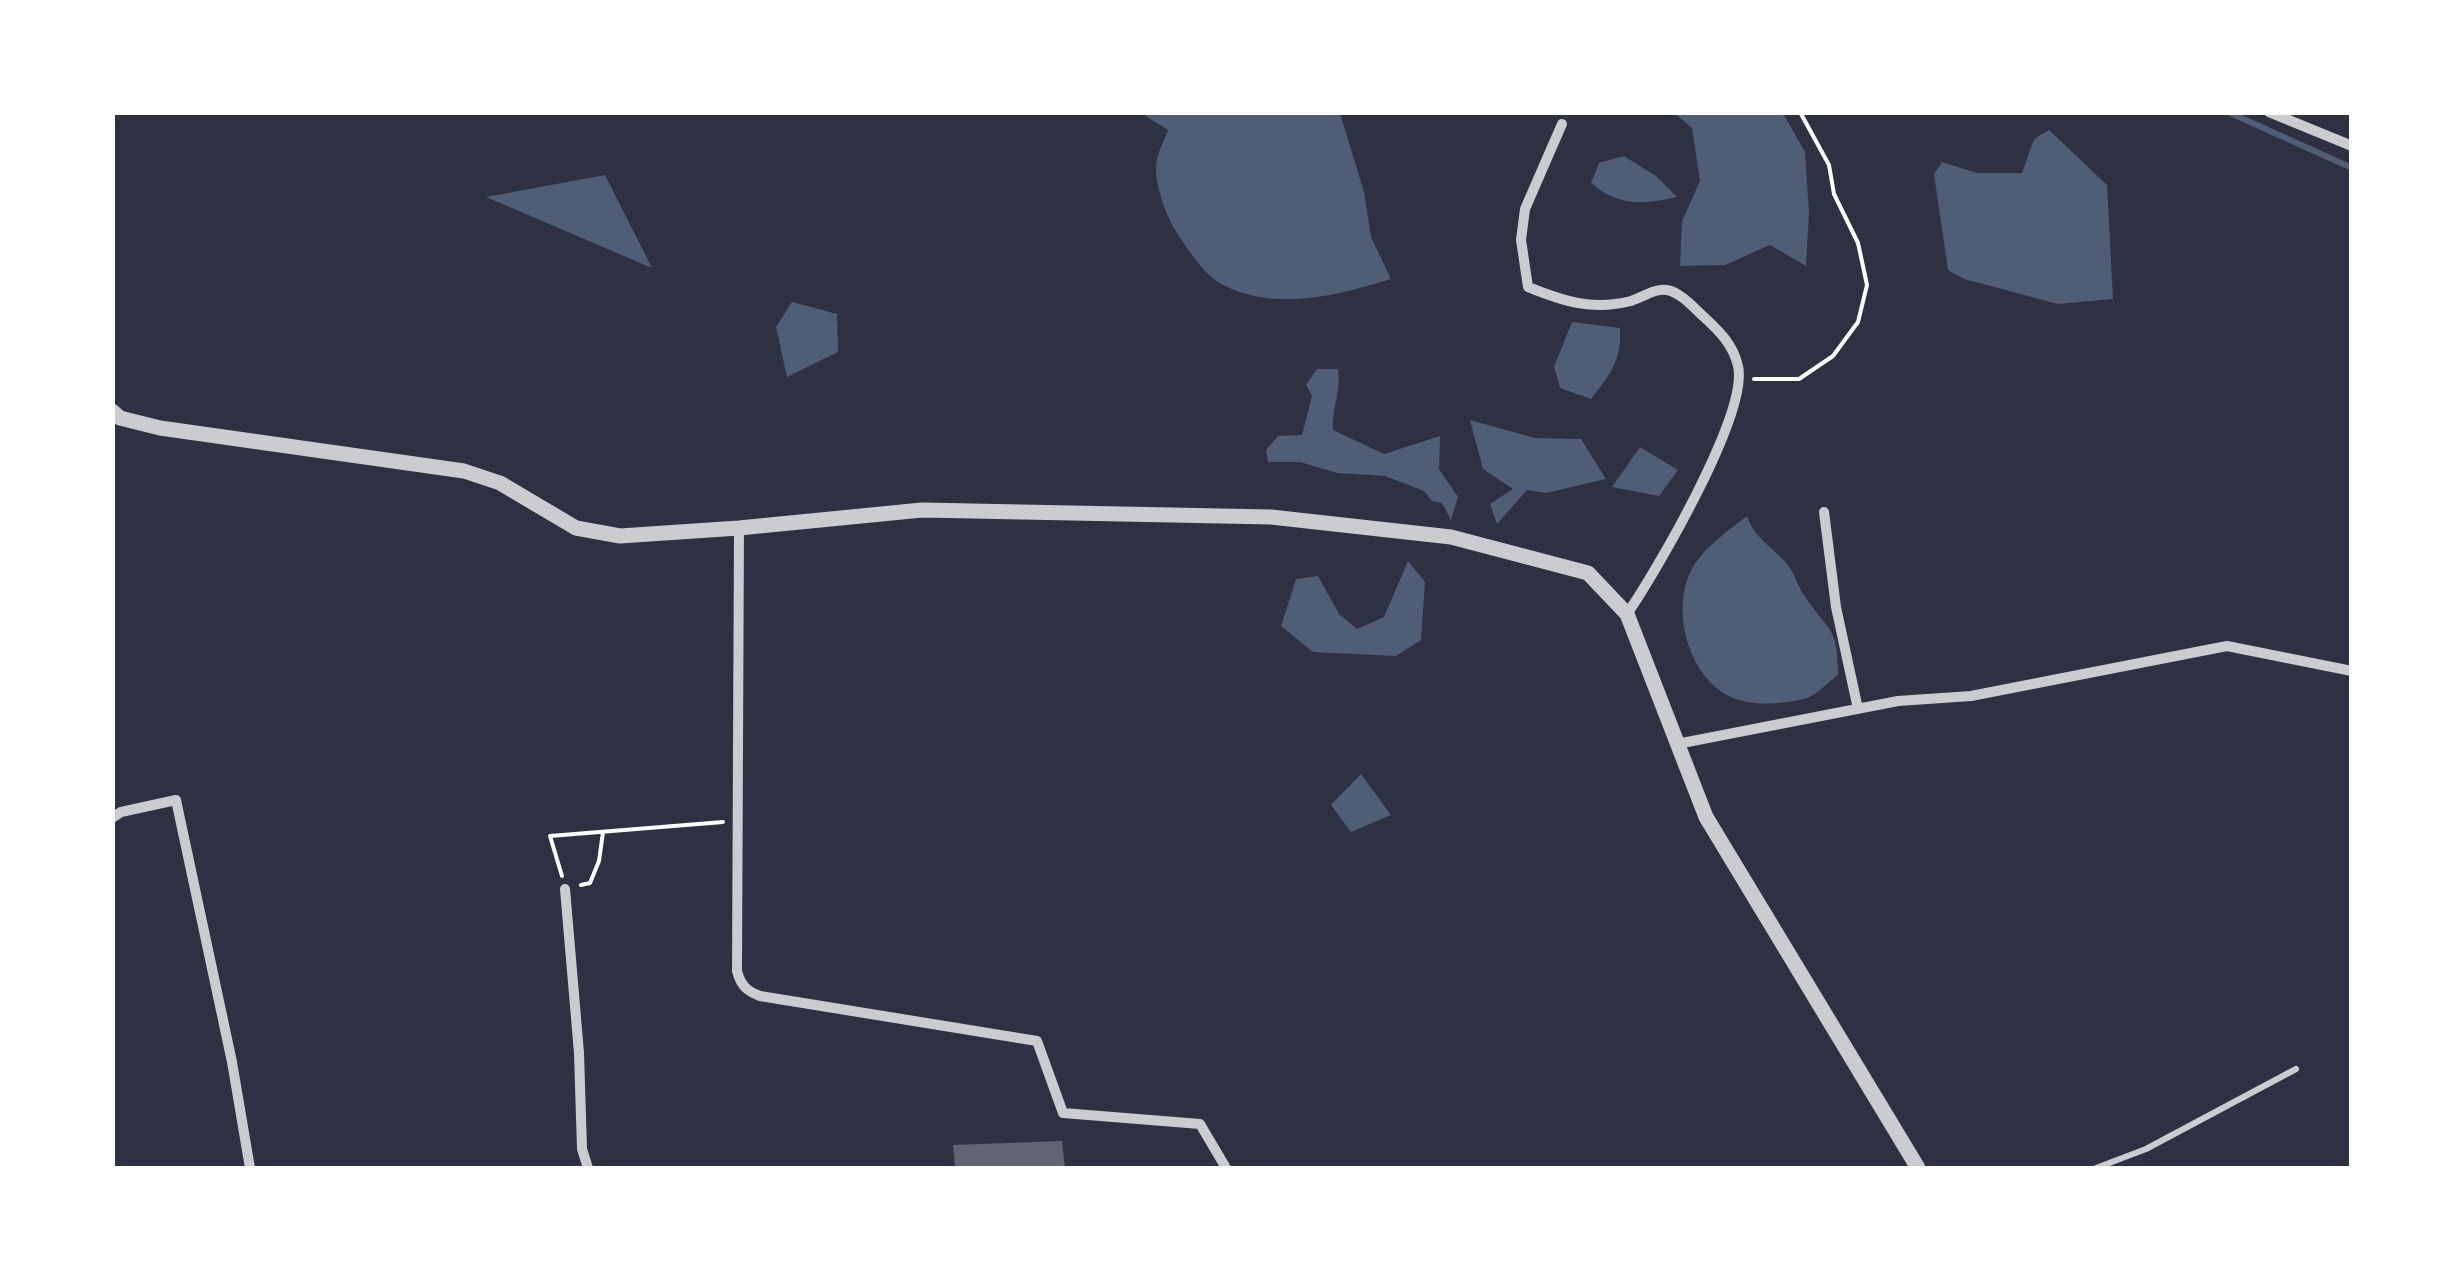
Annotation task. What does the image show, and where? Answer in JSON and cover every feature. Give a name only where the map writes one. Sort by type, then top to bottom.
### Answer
[{"type":"street","points":[[2269,112],[2352,146]]},
{"type":"street","points":[[1562,124],[1525,209],[1521,240],[1528,287],[1570,304],[1628,302],[1655,290],[1673,292],[1725,337],[1738,366],[1739,378],[1722,441],[1657,571],[1627,614]]},
{"type":"street","points":[[112,411],[120,418],[160,428],[464,471],[500,483],[576,528],[620,536],[922,510],[1271,517],[1451,537],[1588,573],[1627,614],[1706,817],[1918,1168]]},
{"type":"street","points":[[1824,512],[1836,606],[1858,709]]},
{"type":"street","points":[[739,528],[736,972],[740,982],[760,996],[1037,1041],[1063,1113],[1200,1124],[1226,1168]]},
{"type":"street","points":[[1677,744],[1898,701],[1971,696],[2228,646],[2352,671]]},
{"type":"street","points":[[112,818],[121,812],[176,800],[232,1062],[250,1168]]},
{"type":"street","points":[[566,889],[582,1149],[588,1168]]},
{"type":"lane","points":[[2096,1168],[2146,1149],[2296,1069]]},
{"type":"path","points":[[1739,378],[1799,379],[1834,356],[1858,322],[1867,285],[1858,243],[1834,194],[1828,165],[1800,112]]},
{"type":"path","points":[[604,832],[590,883],[566,889],[550,836],[738,821]]},
{"type":"water","points":[[1141,113],[1340,113],[1364,192],[1371,237],[1391,279],[1329,295],[1286,299],[1243,293],[1216,281],[1186,247],[1162,202],[1156,162],[1168,130]]},
{"type":"water","points":[[1674,113],[1783,113],[1805,152],[1809,213],[1806,266],[1770,245],[1725,265],[1680,266],[1682,221],[1700,181],[1692,128]]},
{"type":"water","points":[[2049,130],[2107,185],[2113,299],[2058,304],[1964,279],[1948,270],[1934,174],[1942,162],[1977,173],[2022,173],[2034,139]]},
{"type":"water","points":[[1624,156],[1656,176],[1677,197],[1631,202],[1611,196],[1591,183],[1599,163]]},
{"type":"water","points":[[605,175],[652,268],[486,197]]},
{"type":"water","points":[[792,302],[837,314],[838,352],[787,377],[776,327]]},
{"type":"water","points":[[1572,322],[1620,328],[1613,366],[1591,399],[1560,388],[1554,367]]},
{"type":"water","points":[[1317,369],[1338,369],[1333,430],[1384,454],[1440,436],[1439,469],[1458,497],[1451,520],[1442,503],[1432,501],[1424,491],[1385,476],[1337,473],[1300,462],[1268,462],[1266,450],[1278,436],[1302,435],[1312,396],[1306,385]]},
{"type":"water","points":[[1470,420],[1535,438],[1581,439],[1606,479],[1546,493],[1527,490],[1497,524],[1490,504],[1513,489],[1483,469]]},
{"type":"water","points":[[1640,447],[1678,470],[1659,496],[1612,487]]},
{"type":"water","points":[[1747,516],[1759,537],[1790,568],[1834,639],[1838,675],[1807,698],[1769,704],[1731,697],[1704,674],[1687,640],[1683,603],[1692,569],[1710,547]]},
{"type":"water","points":[[1408,561],[1425,582],[1421,640],[1396,656],[1313,652],[1281,626],[1296,579],[1318,576],[1339,614],[1357,629],[1384,617]]},
{"type":"water","points":[[1361,774],[1391,815],[1351,832],[1331,805]]},
{"type":"building","points":[[1062,1141],[1065,1168],[955,1168],[953,1145]]},
{"type":"waterway","points":[[2228,112],[2352,168]]}]
